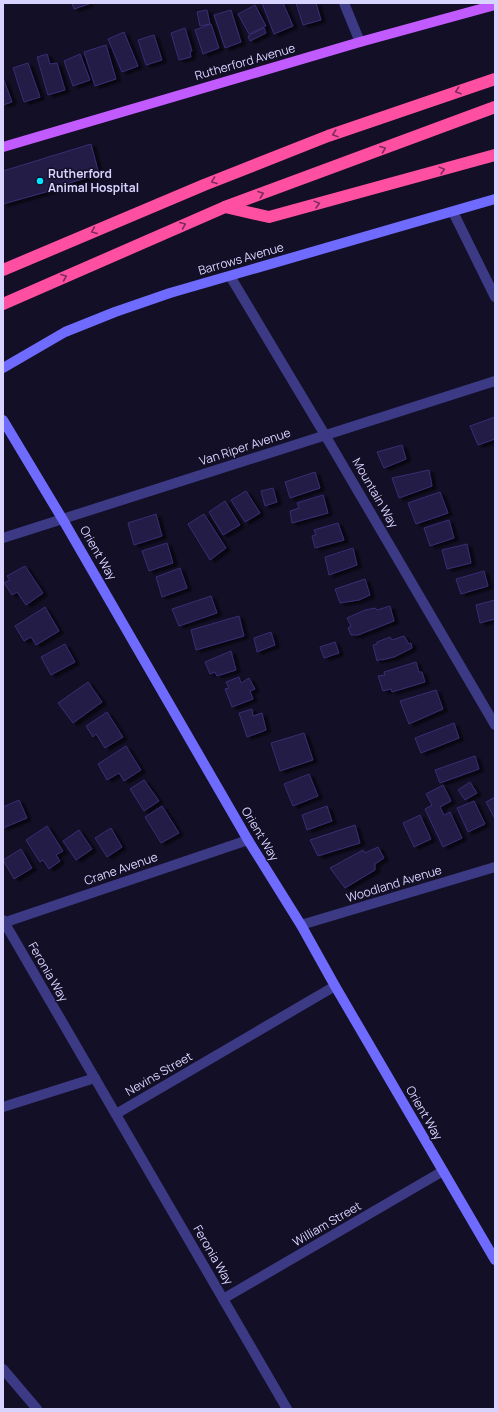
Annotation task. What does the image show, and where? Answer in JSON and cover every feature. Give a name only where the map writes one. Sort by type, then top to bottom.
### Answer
[{"type":"highway","points":[[3,270],[204,185],[328,136],[495,79]]},
{"type":"highway","points":[[3,304],[224,207],[495,107]]},
{"type":"highway","points":[[224,207],[269,217],[495,155]]},
{"type":"main road","name":"Rutherford Avenue","points":[[3,147],[360,42],[495,5]]},
{"type":"street","points":[[344,3],[350,14],[360,42]]},
{"type":"street","name":"Barrows Avenue","points":[[3,368],[66,332],[101,317],[170,293],[495,199]]},
{"type":"street","points":[[452,212],[495,297]]},
{"type":"street","name":"Mountain Way","points":[[230,276],[495,725]]},
{"type":"street","name":"Van Riper Avenue","points":[[3,538],[495,381]]},
{"type":"street","name":"Orient Way","points":[[3,420],[63,520],[248,840],[301,925],[495,1260]]},
{"type":"street","name":"Crane Avenue","points":[[4,922],[248,840]]},
{"type":"street","name":"Woodland Avenue","points":[[301,925],[495,867]]},
{"type":"street","name":"Feronia Way","points":[[4,922],[95,1078]]},
{"type":"street","name":"Nevins Street","points":[[116,1114],[335,986]]},
{"type":"street","points":[[3,1108],[95,1078],[116,1114]]},
{"type":"street","name":"Feronia Way","points":[[116,1114],[287,1409]]},
{"type":"street","name":"William Street","points":[[224,1299],[443,1171]]},
{"type":"street","points":[[3,1369],[37,1409]]},
{"type":"building","points":[[72,3],[89,3],[89,4],[74,9]]},
{"type":"building","points":[[262,3],[283,3],[293,26],[274,34]]},
{"type":"building","points":[[296,3],[316,3],[321,20],[303,25]]},
{"type":"building","points":[[255,5],[266,26],[249,34],[238,14]]},
{"type":"building","points":[[207,10],[210,24],[200,26],[197,12]]},
{"type":"building","points":[[231,10],[241,42],[225,48],[214,15]]},
{"type":"building","points":[[211,24],[219,48],[203,54],[195,30]]},
{"type":"building","points":[[185,28],[192,51],[190,52],[191,57],[179,60],[171,33]]},
{"type":"building","points":[[264,28],[266,33],[250,41],[248,36]]},
{"type":"building","points":[[124,32],[138,66],[122,72],[108,39]]},
{"type":"building","points":[[154,35],[162,60],[146,65],[138,40]]},
{"type":"building","points":[[106,45],[116,79],[95,86],[84,52]]},
{"type":"building","points":[[47,54],[50,64],[57,63],[65,90],[48,95],[37,57]]},
{"type":"building","points":[[80,54],[90,80],[73,86],[64,61]]},
{"type":"building","points":[[28,63],[40,97],[24,102],[13,68]]},
{"type":"building","points":[[3,78],[12,102],[3,105]]},
{"type":"building","name":"Rutherford Animal Hospital","points":[[91,144],[99,174],[53,188],[53,190],[3,204],[3,171]]},
{"type":"building","points":[[495,417],[495,439],[478,445],[470,426]]},
{"type":"building","points":[[402,445],[406,459],[384,468],[377,452]]},
{"type":"building","points":[[429,470],[432,486],[399,498],[392,478]]},
{"type":"building","points":[[315,472],[320,488],[290,498],[285,482]]},
{"type":"building","points":[[273,488],[277,502],[265,506],[261,491]]},
{"type":"building","points":[[246,491],[260,513],[245,522],[231,500]]},
{"type":"building","points":[[440,492],[448,513],[416,524],[408,503]]},
{"type":"building","points":[[323,495],[328,513],[292,523],[290,511],[299,508],[297,503]]},
{"type":"building","points":[[225,501],[240,525],[223,535],[209,512]]},
{"type":"building","points":[[156,514],[162,536],[134,545],[128,523]]},
{"type":"building","points":[[204,514],[226,548],[210,560],[188,524]]},
{"type":"building","points":[[449,520],[454,538],[430,546],[424,528]]},
{"type":"building","points":[[338,523],[344,540],[315,548],[312,536],[316,535],[314,530]]},
{"type":"building","points":[[167,543],[173,563],[149,571],[142,551]]},
{"type":"building","points":[[467,544],[471,563],[447,569],[442,550]]},
{"type":"building","points":[[353,548],[357,565],[329,575],[325,557]]},
{"type":"building","points":[[25,566],[43,593],[26,605],[17,592],[12,595],[4,583],[10,580],[7,576]]},
{"type":"building","points":[[180,568],[187,588],[162,597],[156,577]]},
{"type":"building","points":[[484,571],[488,586],[461,594],[456,579]]},
{"type":"building","points":[[365,579],[370,595],[359,600],[340,603],[335,589]]},
{"type":"building","points":[[211,596],[217,613],[179,626],[172,609]]},
{"type":"building","points":[[495,600],[495,619],[480,623],[476,605]]},
{"type":"building","points":[[390,606],[394,621],[358,635],[351,635],[348,628],[351,626],[347,618],[365,610],[375,608],[377,610]]},
{"type":"building","points":[[45,607],[59,631],[36,645],[31,637],[24,641],[15,626]]},
{"type":"building","points":[[239,616],[244,636],[196,650],[191,630]]},
{"type":"building","points":[[271,632],[275,645],[257,652],[254,638]]},
{"type":"building","points":[[404,636],[409,644],[411,643],[412,648],[394,657],[377,661],[373,645],[390,637],[392,640]]},
{"type":"building","points":[[335,642],[339,653],[324,658],[320,647]]},
{"type":"building","points":[[65,644],[75,662],[51,675],[41,657]]},
{"type":"building","points":[[231,651],[236,670],[217,676],[215,672],[210,674],[205,662]]},
{"type":"building","points":[[416,662],[419,672],[422,672],[425,682],[392,692],[391,689],[383,691],[378,676],[385,675],[384,672]]},
{"type":"building","points":[[239,677],[241,683],[249,678],[255,689],[250,691],[253,699],[232,707],[225,689],[229,688],[226,682]]},
{"type":"building","points":[[88,682],[102,702],[73,723],[58,703]]},
{"type":"building","points":[[436,690],[443,709],[409,724],[400,701]]},
{"type":"building","points":[[252,709],[253,716],[262,713],[266,730],[247,737],[239,713]]},
{"type":"building","points":[[107,712],[123,737],[105,748],[96,734],[93,737],[86,726]]},
{"type":"building","points":[[454,723],[459,738],[421,753],[415,738]]},
{"type":"building","points":[[304,733],[313,760],[280,771],[271,743]]},
{"type":"building","points":[[126,746],[141,770],[124,781],[119,773],[107,780],[98,764]]},
{"type":"building","points":[[475,756],[479,769],[440,783],[435,770]]},
{"type":"building","points":[[309,774],[318,796],[293,806],[284,784]]},
{"type":"building","points":[[144,780],[159,801],[144,811],[130,789]]},
{"type":"building","points":[[470,782],[477,793],[465,800],[458,790]]},
{"type":"building","points":[[443,785],[451,801],[440,807],[444,815],[450,812],[462,838],[443,847],[425,809],[432,805],[426,794]]},
{"type":"building","points":[[495,797],[495,819],[486,802]]},
{"type":"building","points":[[19,800],[27,818],[3,828],[3,807]]},
{"type":"building","points":[[474,801],[485,824],[468,832],[457,808]]},
{"type":"building","points":[[162,806],[179,833],[161,843],[145,817]]},
{"type":"building","points":[[327,806],[332,821],[307,830],[302,815]]},
{"type":"building","points":[[420,815],[431,839],[414,847],[403,823]]},
{"type":"building","points":[[355,825],[360,843],[318,856],[310,840]]},
{"type":"building","points":[[47,826],[63,851],[56,855],[60,861],[49,869],[43,860],[40,862],[26,840]]},
{"type":"building","points":[[111,828],[122,847],[107,857],[95,838]]},
{"type":"building","points":[[79,830],[92,849],[76,860],[63,841]]},
{"type":"building","points":[[378,847],[384,858],[375,864],[375,870],[345,888],[330,868],[363,850],[365,853]]},
{"type":"building","points":[[21,849],[32,868],[14,879],[3,860]]},
{"type":"place","name":"Rutherford Animal Hospital","points":[[40,181]]}]
